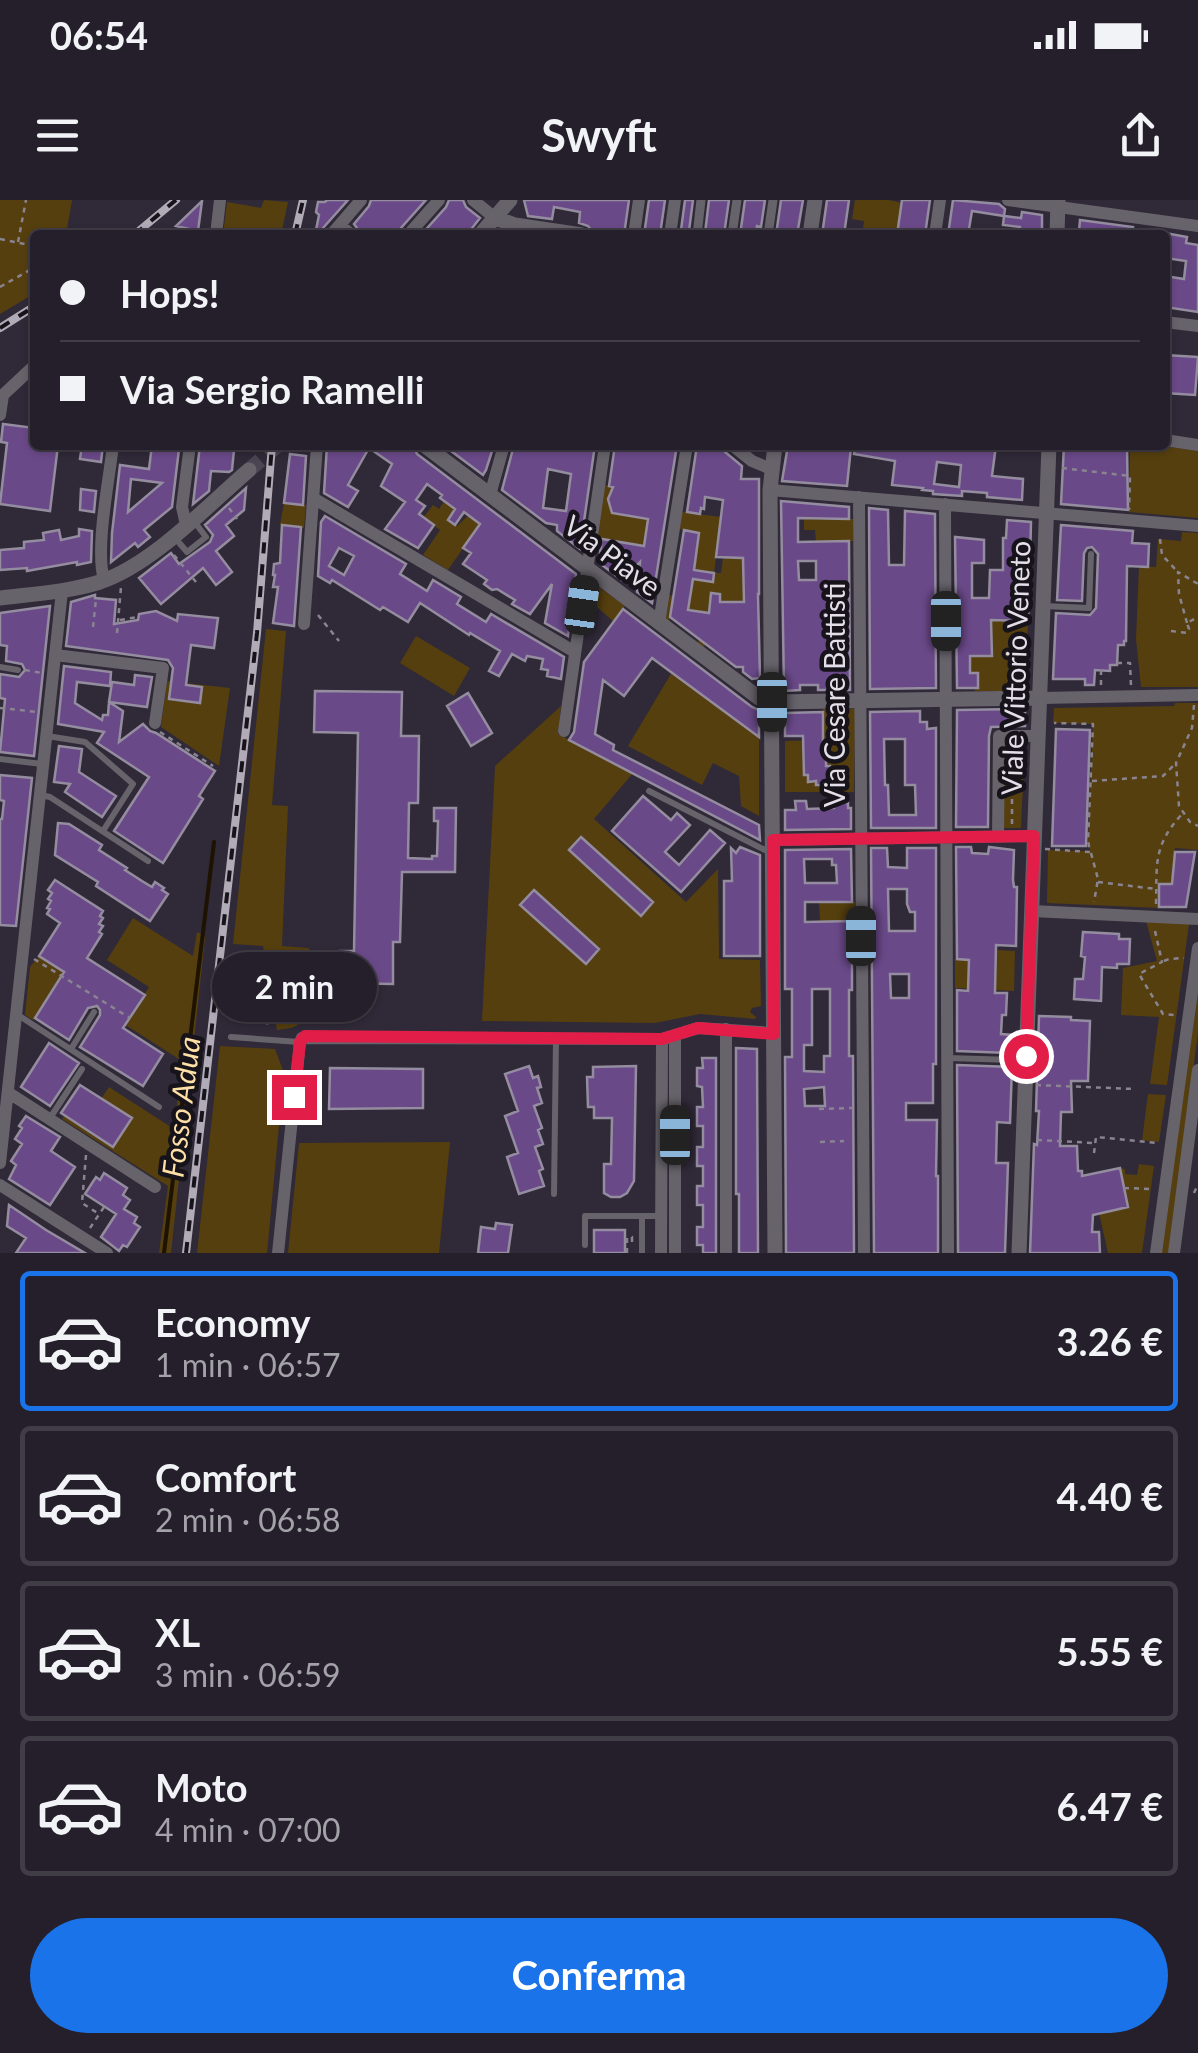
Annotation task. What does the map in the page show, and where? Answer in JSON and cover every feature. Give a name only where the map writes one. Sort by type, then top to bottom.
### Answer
[{"type":"street","points":[[217,230],[220,200]]},
{"type":"street","points":[[336,230],[361,200]]},
{"type":"street","points":[[412,230],[439,200]]},
{"type":"street","points":[[473,200],[496,218],[541,230]]},
{"type":"street","points":[[485,230],[510,200]]},
{"type":"street","points":[[635,230],[639,200]]},
{"type":"street","points":[[671,230],[675,200]]},
{"type":"street","points":[[697,230],[701,200]]},
{"type":"street","points":[[733,230],[737,200]]},
{"type":"street","points":[[769,230],[773,200]]},
{"type":"street","points":[[811,230],[815,200]]},
{"type":"street","points":[[936,230],[940,200]]},
{"type":"street","points":[[1008,200],[1198,226]]},
{"type":"street","points":[[1057,230],[1058,204]]},
{"type":"street","points":[[1170,323],[1198,326]]},
{"type":"street","points":[[0,415],[3,395],[30,370]]},
{"type":"street","points":[[1170,441],[1198,444]]},
{"type":"street","points":[[100,587],[112,450]]},
{"type":"street","points":[[180,532],[189,450]]},
{"type":"street","points":[[304,624],[317,450]]},
{"type":"street","name":"Via Piave","points":[[431,450],[755,695],[772,702]]},
{"type":"street","points":[[490,495],[503,450]]},
{"type":"street","points":[[564,731],[603,450]]},
{"type":"street","points":[[657,621],[686,450]]},
{"type":"street","points":[[738,450],[772,469]]},
{"type":"street","points":[[774,1253],[770,490],[775,450]]},
{"type":"street","name":"Viale Vittorio Veneto","points":[[1019,1253],[1049,450]]},
{"type":"street","points":[[0,598],[100,587],[180,532],[250,470]]},
{"type":"street","points":[[770,490],[1198,526]]},
{"type":"street","name":"Via Cesare Battisti","points":[[859,497],[864,1253]]},
{"type":"street","points":[[313,498],[576,652]]},
{"type":"street","points":[[945,504],[948,1253]]},
{"type":"street","points":[[0,1163],[62,591]]},
{"type":"street","points":[[55,654],[162,668],[155,724]]},
{"type":"street","points":[[772,702],[1196,699]]},
{"type":"street","points":[[1005,837],[998,736],[1038,736]]},
{"type":"street","points":[[773,845],[1034,836]]},
{"type":"street","points":[[1032,911],[1198,919]]},
{"type":"street","points":[[1156,1253],[1198,948]]},
{"type":"street","points":[[278,1253],[300,1042],[305,1036],[668,1037],[692,1029],[774,1034]]},
{"type":"street","points":[[726,1029],[726,1253]]},
{"type":"street","points":[[668,1037],[668,1216],[674,1253]]},
{"type":"street","points":[[1174,1253],[1198,1070]]},
{"type":"street","points":[[6,1088],[155,1187]]},
{"type":"street","points":[[0,1185],[107,1253]]},
{"type":"street","points":[[661,1253],[668,1216]]},
{"type":"lane","points":[[1043,606],[1089,608],[1091,554]]},
{"type":"lane","points":[[0,667],[18,670]]},
{"type":"lane","points":[[46,736],[85,742],[133,784],[102,831]]},
{"type":"lane","points":[[0,758],[44,764]]},
{"type":"lane","points":[[649,791],[765,850],[773,845]]},
{"type":"lane","points":[[40,796],[50,797],[148,861]]},
{"type":"lane","points":[[70,1049],[94,1012]]},
{"type":"lane","points":[[17,1014],[159,1107]]},
{"type":"lane","points":[[231,1037],[250,1034],[300,1042]]},
{"type":"lane","points":[[554,1194],[556,1038]]},
{"type":"lane","points":[[948,1058],[1012,1060]]},
{"type":"lane","points":[[50,1119],[82,1069]]},
{"type":"lane","points":[[585,1245],[585,1216],[668,1216]]},
{"type":"lane","points":[[642,1216],[642,1253]]},
{"type":"path","points":[[18,242],[26,200]]},
{"type":"path","points":[[0,239],[30,245]]},
{"type":"path","points":[[0,287],[30,270]]},
{"type":"path","points":[[1058,467],[1130,476],[1129,512]]},
{"type":"path","points":[[225,503],[237,519]]},
{"type":"path","points":[[180,532],[196,582]]},
{"type":"path","points":[[1160,539],[1162,555],[1178,572],[1198,584]]},
{"type":"path","points":[[1171,630],[1187,633],[1178,572]]},
{"type":"path","points":[[118,633],[120,585]]},
{"type":"path","points":[[93,627],[100,587]]},
{"type":"path","points":[[306,599],[339,641]]},
{"type":"path","points":[[1187,623],[1198,616]]},
{"type":"path","points":[[118,620],[138,617]]},
{"type":"path","points":[[1117,663],[1130,663],[1130,688]]},
{"type":"path","points":[[18,670],[53,674]]},
{"type":"path","points":[[1101,670],[1101,688]]},
{"type":"path","points":[[1090,782],[1163,776],[1176,763],[1189,735],[1196,699]]},
{"type":"path","points":[[0,708],[49,714]]},
{"type":"path","points":[[1053,723],[1093,724],[1088,841],[1098,882],[1094,902]]},
{"type":"path","points":[[155,724],[154,728],[213,766]]},
{"type":"path","points":[[1189,735],[1198,737]]},
{"type":"path","points":[[1005,837],[1012,736]]},
{"type":"path","points":[[1176,763],[1179,806],[1190,822],[1198,826]]},
{"type":"path","points":[[1156,910],[1161,842],[1183,813]]},
{"type":"path","points":[[1048,850],[1090,852]]},
{"type":"path","points":[[1098,882],[1156,889]]},
{"type":"path","points":[[1153,922],[1162,962]]},
{"type":"path","points":[[23,956],[37,960],[130,1018]]},
{"type":"path","points":[[1176,1015],[1163,1014],[1139,974],[1170,958],[1184,958]]},
{"type":"path","points":[[1035,1085],[1135,1088]]},
{"type":"path","points":[[819,1109],[862,1108]]},
{"type":"path","points":[[1094,1153],[1096,1138],[1159,1142]]},
{"type":"path","points":[[1033,1140],[1095,1144]]},
{"type":"path","points":[[820,1142],[844,1141]]},
{"type":"path","points":[[87,1144],[82,1203],[99,1214]]},
{"type":"path","points":[[1124,1188],[1153,1189]]},
{"type":"path","points":[[84,1238],[104,1206]]},
{"type":"shaded area","points":[[0,200],[72,200],[67,230],[30,230],[30,296],[0,314]]},
{"type":"shaded area","points":[[264,200],[288,202],[282,230],[224,230],[227,202],[261,208]]},
{"type":"shaded area","points":[[855,200],[902,203],[898,230],[863,230],[864,221],[852,219]]},
{"type":"shaded area","points":[[1170,447],[1198,451],[1198,518],[1129,512],[1130,450]]},
{"type":"shaded area","points":[[604,485],[630,489],[611,502],[612,513],[639,513],[639,518],[649,519],[644,552],[631,544],[597,539]]},
{"type":"shaded area","points":[[444,501],[457,507],[448,520],[457,526],[469,515],[480,524],[448,570],[423,555],[440,530],[423,518],[433,505],[439,509]]},
{"type":"shaded area","points":[[284,503],[306,505],[304,528],[280,525]]},
{"type":"shaded area","points":[[682,512],[721,517],[714,573],[721,573],[723,558],[743,558],[743,602],[727,603],[720,631],[720,594],[711,594],[704,649],[698,644],[702,612],[672,607],[669,623],[665,620],[669,595],[690,598],[693,579],[713,582],[706,577],[706,571],[694,569],[699,533],[679,529]]},
{"type":"shaded area","points":[[804,518],[853,519],[853,541],[816,542],[815,530],[804,530]]},
{"type":"shaded area","points":[[1182,532],[1198,533],[1198,687],[1141,687],[1136,639],[1139,566],[1156,567],[1158,539],[1181,541]]},
{"type":"shaded area","points":[[593,583],[625,606],[614,622],[589,600]]},
{"type":"shaded area","points":[[991,620],[1028,621],[1026,682],[1010,683],[1010,691],[975,691],[978,674],[970,673],[970,656]]},
{"type":"shaded area","points":[[266,629],[286,631],[272,805],[288,806],[282,946],[309,948],[305,1016],[296,1026],[277,1030],[263,946],[233,944]]},
{"type":"shaded area","points":[[416,636],[470,668],[454,696],[400,663]]},
{"type":"shaded area","points":[[672,672],[759,737],[759,816],[741,806],[739,776],[713,763],[702,785],[628,746]]},
{"type":"shaded area","points":[[167,681],[230,688],[219,766],[161,727]],"holes":[[[171,683],[202,687],[200,702],[169,699]]]},
{"type":"shaded area","points":[[1198,703],[1198,850],[1175,848],[1172,884],[1159,884],[1159,908],[1047,903],[1048,850],[1090,851],[1093,724],[1053,723],[1054,708]]},
{"type":"shaded area","points":[[561,706],[558,734],[633,773],[594,819],[686,902],[718,869],[719,959],[760,960],[761,1006],[750,1012],[755,1019],[700,1014],[655,1023],[482,1021],[495,766]],"holes":[[[580,837],[653,902],[642,915],[569,851]],[[534,891],[598,948],[586,963],[521,906]]]},
{"type":"shaded area","points":[[823,709],[855,709],[854,792],[785,792],[785,741],[822,740]]},
{"type":"shaded area","points":[[1002,739],[1025,740],[1021,828],[1001,828]]},
{"type":"shaded area","points":[[819,902],[855,902],[855,921],[820,921]]},
{"type":"shaded area","points":[[133,918],[193,956],[197,932],[205,938],[171,1253],[159,1253],[168,1186],[62,1119],[64,1116],[113,1147],[131,1119],[101,1099],[109,1087],[174,1129],[182,1061],[58,982],[33,1020],[25,1015],[30,967],[39,956],[132,1015],[149,987],[107,960]]},
{"type":"shaded area","points":[[1146,921],[1189,924],[1167,1085],[1150,1084],[1159,1017],[1121,1015],[1123,968],[1157,961]]},
{"type":"shaded area","points":[[977,949],[1015,951],[1014,991],[955,988],[955,959],[969,960],[968,980]]},
{"type":"shaded area","points":[[1198,986],[1198,1033],[1169,1250],[1161,1253]]},
{"type":"shaded area","points":[[220,1046],[275,1049],[284,1073],[267,1253],[197,1253]]},
{"type":"shaded area","points":[[1148,1094],[1166,1095],[1159,1142],[1142,1140]]},
{"type":"shaded area","points":[[450,1142],[439,1253],[288,1253],[299,1143]]},
{"type":"shaded area","points":[[1139,1164],[1154,1166],[1142,1253],[1108,1253],[1099,1213],[1128,1206],[1120,1168],[1125,1169],[1125,1174],[1137,1175]]},
{"type":"building","points":[[348,200],[322,230],[316,230],[318,202]]},
{"type":"building","points":[[371,200],[426,200],[400,230],[358,230],[354,224]]},
{"type":"building","points":[[449,200],[463,200],[480,218],[471,230],[425,230]]},
{"type":"building","points":[[524,200],[629,200],[625,230],[591,230],[579,223],[580,212],[554,207],[552,219],[528,216]]},
{"type":"building","points":[[649,200],[665,200],[661,230],[645,230]]},
{"type":"building","points":[[685,200],[693,200],[689,230],[681,230]]},
{"type":"building","points":[[709,200],[729,200],[725,230],[705,230]]},
{"type":"building","points":[[745,200],[765,200],[761,227],[741,230]]},
{"type":"building","points":[[781,200],[803,200],[798,230],[777,230]]},
{"type":"building","points":[[827,200],[849,200],[845,230],[823,230]]},
{"type":"building","points":[[902,200],[930,200],[926,230],[898,230]]},
{"type":"building","points":[[953,200],[999,204],[1005,209],[1004,216],[972,211],[969,230],[949,230]]},
{"type":"building","points":[[202,201],[198,230],[176,226]]},
{"type":"building","points":[[1022,212],[1042,215],[1042,230],[1003,225],[1004,216],[1021,218]]},
{"type":"building","points":[[1080,220],[1133,227],[1133,230],[1079,230]]},
{"type":"building","points":[[1170,234],[1187,237],[1186,243],[1198,245],[1198,312],[1170,308],[1170,277],[1184,279],[1186,261],[1170,259]]},
{"type":"building","points":[[1170,355],[1198,357],[1195,395],[1170,393]]},
{"type":"building","points":[[3,424],[30,427],[30,450],[57,450],[50,511],[0,504],[7,443],[1,442]]},
{"type":"building","points":[[81,450],[102,450],[101,462],[80,459]]},
{"type":"building","points":[[151,450],[179,450],[172,507],[144,530],[150,537],[138,547],[135,543],[111,562],[112,533],[120,465],[149,469]],"holes":[[[131,479],[162,483],[128,512]]]},
{"type":"building","points":[[199,450],[234,450],[232,470],[211,471],[209,491],[193,504]]},
{"type":"building","points":[[327,450],[368,450],[348,485],[358,491],[348,507],[324,493]]},
{"type":"building","points":[[372,450],[415,450],[576,574],[568,636],[545,623],[552,584],[530,614],[512,604],[515,600],[492,590],[484,584],[487,580],[463,564],[471,553],[463,548],[480,524],[464,512],[455,525],[448,520],[455,509],[427,484],[416,500],[425,506],[419,514],[434,525],[418,548],[385,529],[405,502],[381,486],[392,464]]},
{"type":"building","points":[[450,450],[492,450],[483,475]]},
{"type":"building","points":[[513,450],[594,450],[580,549],[557,531],[557,525],[546,523],[502,490]],"holes":[[[548,469],[571,474],[566,511],[543,508]]]},
{"type":"building","points":[[614,450],[676,450],[652,603],[637,592],[640,562],[622,580],[602,565],[602,539],[644,546],[648,519],[612,513],[608,499],[613,487],[609,486]]},
{"type":"building","points":[[696,450],[724,450],[742,466],[741,479],[759,479],[760,678],[752,679],[743,667],[736,667],[670,617],[684,530],[699,533],[694,570],[714,573],[713,582],[693,579],[688,610],[709,613],[711,593],[720,594],[720,602],[744,602],[743,558],[716,557],[723,500],[705,497],[700,514],[687,512]]},
{"type":"building","points":[[787,450],[851,450],[847,486],[782,481]]},
{"type":"building","points":[[855,450],[995,450],[992,476],[1023,479],[1022,500],[962,491],[962,496],[933,494],[923,488],[892,485],[895,461],[854,454]],"holes":[[[937,462],[961,465],[959,487],[934,484]]]},
{"type":"building","points":[[1064,450],[1127,450],[1128,510],[1061,504]]},
{"type":"building","points":[[290,454],[306,456],[303,505],[284,503]]},
{"type":"building","points":[[246,488],[244,510],[226,525],[234,536],[216,551],[232,572],[216,585],[203,568],[161,604],[139,578],[171,553],[179,564],[210,542],[213,535],[205,525]]},
{"type":"building","points":[[81,489],[96,491],[94,512],[80,510]]},
{"type":"building","points":[[781,501],[849,507],[849,519],[798,518],[798,542],[849,541],[850,690],[818,690],[818,685],[800,685],[800,690],[784,691]],"holes":[[[798,561],[816,561],[816,580],[799,580]]]},
{"type":"building","points":[[869,508],[888,510],[889,565],[904,565],[905,511],[935,514],[936,688],[870,689]]},
{"type":"building","points":[[325,516],[406,564],[400,574],[427,591],[433,580],[461,597],[457,604],[486,622],[491,614],[564,657],[561,679],[547,676],[548,670],[541,669],[543,659],[527,656],[525,661],[512,654],[499,676],[489,671],[500,651],[420,603],[408,622],[318,576],[321,522]],"holes":[[[339,548],[354,556],[344,575],[329,566]]]},
{"type":"building","points":[[1007,520],[1031,522],[1025,596],[1029,596],[1028,621],[991,620],[992,656],[970,656],[970,673],[978,673],[978,688],[957,688],[955,537],[984,540],[984,563],[972,563],[972,598],[989,598],[990,570],[1003,570]]},
{"type":"building","points":[[282,525],[301,527],[294,626],[273,623],[278,587],[273,587],[274,564],[280,563]]},
{"type":"building","points":[[1061,525],[1133,531],[1132,543],[1149,544],[1148,567],[1127,566],[1126,641],[1118,645],[1117,665],[1110,665],[1110,671],[1095,670],[1094,685],[1085,685],[1085,679],[1053,679],[1056,613],[1090,615],[1096,608],[1098,554],[1092,547],[1084,553],[1082,601],[1057,600]]},
{"type":"building","points":[[79,529],[92,531],[91,562],[27,571],[0,570],[0,550],[24,548],[24,542],[44,540],[43,533],[59,530],[61,540],[79,536]]},
{"type":"building","points":[[95,595],[116,600],[114,624],[138,620],[139,614],[156,611],[177,621],[178,614],[218,618],[214,648],[191,645],[186,685],[202,687],[200,703],[169,699],[173,668],[168,660],[66,646],[71,602]]},
{"type":"building","points":[[50,606],[34,756],[0,752],[5,699],[0,698],[0,674],[19,677],[25,670],[22,664],[6,661],[7,646],[0,645],[0,613]]},
{"type":"building","points":[[623,609],[759,710],[759,737],[652,658],[624,696],[603,680],[595,734],[614,745],[613,750],[759,825],[760,840],[569,740],[574,732],[584,662]]},
{"type":"building","points":[[64,666],[111,672],[110,686],[77,682],[75,703],[102,720],[103,715],[108,715],[109,702],[123,711],[119,742],[143,724],[215,771],[199,796],[203,799],[163,863],[114,831],[149,777],[97,743],[104,732],[58,724]]},
{"type":"building","points":[[135,675],[152,677],[147,707],[109,702],[112,682],[134,685]]},
{"type":"building","points":[[315,691],[402,692],[401,736],[419,736],[418,803],[409,803],[408,858],[437,856],[438,821],[434,821],[434,808],[456,808],[455,872],[402,872],[400,942],[393,942],[393,984],[339,983],[340,951],[354,951],[358,733],[314,732]]},
{"type":"building","points":[[468,693],[492,733],[471,746],[447,706]]},
{"type":"building","points":[[1025,709],[1025,726],[991,727],[988,827],[956,827],[957,710]]},
{"type":"building","points":[[920,711],[920,722],[927,722],[927,729],[936,728],[936,828],[871,828],[870,712]],"holes":[[[884,739],[905,739],[905,785],[915,785],[916,815],[889,815]]]},
{"type":"building","points":[[823,712],[823,752],[826,766],[830,766],[830,785],[816,785],[816,781],[808,782],[808,775],[804,775],[803,736],[785,736],[785,713]]},
{"type":"building","points":[[1056,729],[1090,730],[1086,846],[1052,846]]},
{"type":"building","points":[[59,746],[82,749],[79,772],[116,796],[102,817],[65,792],[70,784],[54,782]]},
{"type":"building","points":[[0,775],[32,778],[16,926],[0,925],[0,819],[4,801],[0,800]]},
{"type":"building","points":[[643,796],[671,820],[677,813],[690,825],[665,852],[679,865],[710,830],[725,843],[681,892],[612,831]]},
{"type":"building","points":[[795,801],[806,801],[807,809],[848,803],[851,829],[785,830],[785,810],[796,810]]},
{"type":"building","points":[[58,823],[69,824],[102,845],[99,850],[142,881],[164,888],[168,894],[150,921],[55,855]]},
{"type":"building","points":[[581,837],[653,902],[641,916],[569,850]]},
{"type":"building","points":[[740,847],[760,855],[760,956],[724,956],[724,881],[732,881],[731,848],[736,853]]},
{"type":"building","points":[[956,847],[971,847],[972,853],[988,854],[989,847],[1014,850],[1016,946],[996,945],[995,993],[1007,993],[1001,1034],[1013,1035],[1009,1053],[957,1051],[957,990],[968,991],[969,960],[957,959]]},
{"type":"building","points":[[871,848],[887,848],[888,867],[907,868],[907,848],[936,848],[933,1103],[906,1103],[906,1120],[937,1120],[938,1253],[874,1253]],"holes":[[[888,889],[907,889],[907,904],[910,912],[915,912],[915,931],[889,931]],[[890,974],[909,974],[909,998],[891,998]]]},
{"type":"building","points":[[851,849],[852,902],[805,902],[805,922],[852,921],[849,1056],[853,1056],[854,1253],[786,1253],[785,1057],[792,1057],[792,989],[785,989],[785,850]],"holes":[[[804,859],[832,859],[837,883],[805,883]],[[812,989],[830,989],[830,1056],[824,1056],[824,1072],[804,1071],[804,1045],[812,1045]],[[824,1087],[825,1106],[805,1106],[804,1089]]]},
{"type":"building","points":[[1175,852],[1195,852],[1186,907],[1159,907],[1159,884],[1172,884]]},
{"type":"building","points":[[55,880],[103,911],[99,924],[103,926],[99,932],[102,934],[87,958],[145,995],[123,1028],[163,1054],[143,1086],[80,1047],[100,1015],[97,1006],[88,1008],[69,1040],[35,1018],[64,972],[39,956],[60,923],[47,914],[52,893],[48,890]]},
{"type":"building","points":[[534,890],[599,949],[586,964],[520,905]]},
{"type":"building","points":[[1083,932],[1119,934],[1119,939],[1130,939],[1129,964],[1102,967],[1101,1001],[1074,999],[1075,979],[1083,979]]},
{"type":"building","points":[[235,977],[260,980],[267,1023],[231,1019]]},
{"type":"building","points":[[1039,1016],[1090,1021],[1088,1081],[1071,1081],[1072,1112],[1061,1112],[1060,1146],[1077,1146],[1078,1171],[1082,1171],[1082,1176],[1120,1168],[1128,1207],[1093,1215],[1092,1232],[1099,1232],[1100,1253],[1030,1253],[1039,1111]]},
{"type":"building","points":[[49,1043],[79,1063],[50,1106],[21,1087]]},
{"type":"building","points":[[736,1048],[757,1049],[758,1253],[739,1253]]},
{"type":"building","points":[[702,1058],[716,1058],[716,1253],[703,1253],[703,1245],[697,1245],[697,1227],[703,1227],[703,1205],[697,1205],[697,1186],[703,1186],[703,1166],[697,1166],[697,1147],[703,1147],[703,1126],[697,1126],[697,1107],[703,1107],[702,1087],[697,1086],[697,1068],[703,1068]]},
{"type":"building","points":[[957,1065],[1012,1067],[1010,1123],[997,1122],[996,1163],[1008,1163],[1005,1253],[958,1253]]},
{"type":"building","points":[[529,1066],[541,1087],[537,1088],[542,1103],[534,1106],[543,1144],[535,1147],[544,1186],[519,1194],[507,1157],[518,1153],[505,1116],[518,1111],[505,1074]]},
{"type":"building","points":[[636,1066],[634,1181],[627,1193],[611,1197],[604,1193],[604,1164],[611,1164],[612,1118],[594,1118],[594,1107],[588,1107],[587,1077],[593,1077],[593,1067]]},
{"type":"building","points":[[330,1068],[423,1069],[423,1108],[329,1109]]},
{"type":"building","points":[[80,1085],[132,1118],[113,1147],[61,1113]]},
{"type":"building","points":[[26,1116],[60,1137],[51,1151],[75,1167],[50,1205],[9,1179],[16,1165],[11,1161],[22,1144],[15,1139]]},
{"type":"building","points":[[104,1173],[127,1188],[123,1195],[130,1200],[124,1209],[137,1217],[134,1223],[140,1227],[127,1247],[123,1245],[119,1251],[101,1237],[116,1214],[85,1194],[96,1177],[100,1180]]},
{"type":"building","points":[[9,1205],[85,1253],[16,1253],[26,1238],[7,1226]]},
{"type":"building","points":[[496,1223],[512,1225],[508,1253],[478,1253],[481,1227],[495,1229]]},
{"type":"building","points":[[594,1230],[625,1230],[625,1253],[594,1253]]},
{"type":"waterway","name":"Fosso Adua","points":[[164,1253],[214,842]]},
{"type":"tunnel","points":[[249,470],[272,450]]},
{"type":"railway","points":[[140,230],[176,200]]},
{"type":"railway","points":[[296,230],[303,200]]},
{"type":"railway","points":[[0,328],[30,309]]},
{"type":"railway","points":[[186,1253],[257,633],[272,450]]},
{"type":"route","points":[[294,1097],[300,1042],[305,1036],[662,1039],[698,1028],[774,1034],[773,840],[1034,836],[1026,1056]]}]
